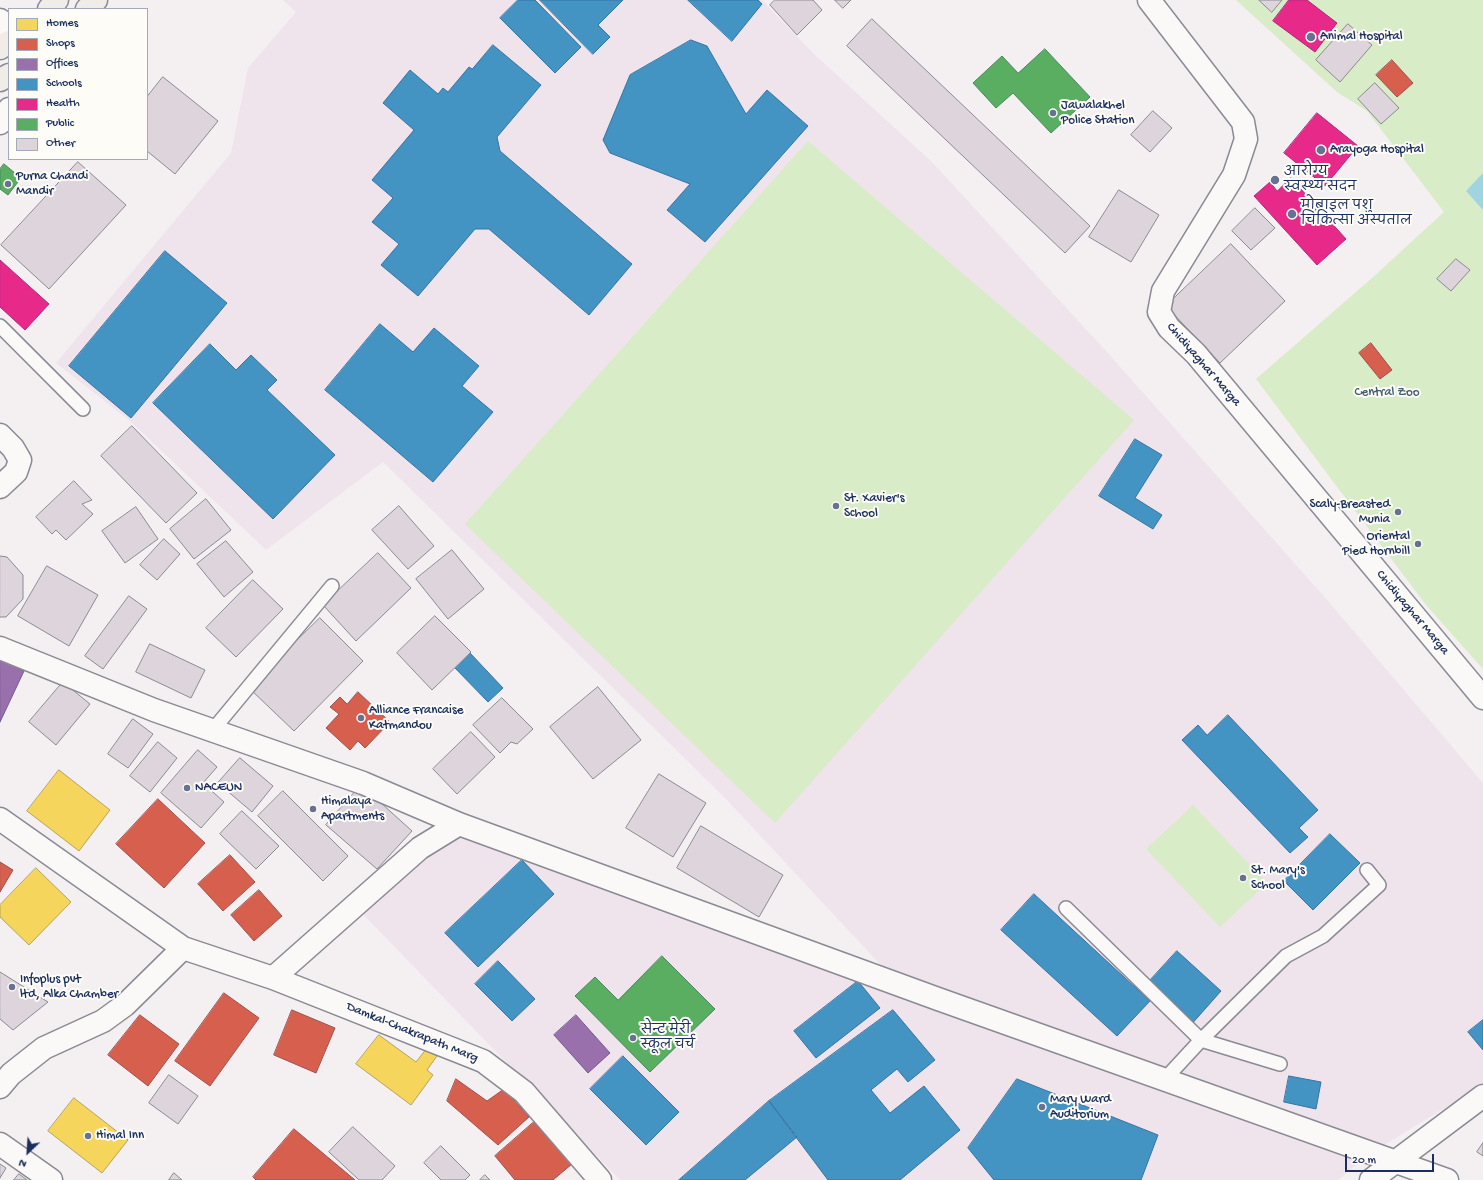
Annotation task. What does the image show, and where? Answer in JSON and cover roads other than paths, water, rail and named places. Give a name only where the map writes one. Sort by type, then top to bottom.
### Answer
[{"type":"main road","points":[[49,8],[57,0]]},
{"type":"main road","points":[[89,8],[96,0]]},
{"type":"street","name":"Chidiyaghar Marga","points":[[1149,0],[1243,122],[1246,139],[1234,175],[1163,292],[1159,312],[1169,328],[1196,354],[1483,698]]},
{"type":"street","points":[[0,20],[8,27]]},
{"type":"street","points":[[0,123],[8,111]]},
{"type":"street","points":[[0,435],[13,448],[20,460],[16,472],[0,487]]},
{"type":"street","points":[[0,648],[154,710],[363,783],[459,824],[1447,1180]]},
{"type":"street","name":"Damkal-Chakrapath Marg","points":[[0,819],[183,948],[273,978],[483,1061],[524,1092],[600,1180]]},
{"type":"street","points":[[273,978],[420,848],[459,824]]},
{"type":"street","points":[[4,1076],[44,1048],[104,1021],[125,1005],[183,948]]},
{"type":"street","points":[[1371,1180],[1483,1096]]},
{"type":"street","points":[[0,1144],[52,1180]]},
{"type":"lane","points":[[0,326],[83,409]]},
{"type":"lane","points":[[212,731],[332,586]]},
{"type":"lane","points":[[1165,1079],[1201,1040],[1286,956],[1323,936],[1379,885],[1367,870]]},
{"type":"lane","points":[[1066,908],[1201,1040],[1280,1064]]},
{"type":"water","points":[[1483,173],[1483,210],[1466,191]]},
{"type":"place","name":"Animal Hospital","points":[[1311,37]]},
{"type":"place","name":"Jawalakhel Police Station","points":[[1053,113]]},
{"type":"place","name":"Arayoga Hospital","points":[[1321,150]]},
{"type":"place","name":"आरोग्य स्वस्थ्य सदन","points":[[1275,180]]},
{"type":"place","name":"Purna Chandi Mandir","points":[[8,184]]},
{"type":"place","name":"मोबाइल पशु चिकित्सा अस्पताल","points":[[1292,214]]},
{"type":"place","name":"St. Xavier's School","points":[[836,506]]},
{"type":"place","name":"Scaly-Breasted Munia","points":[[1398,512]]},
{"type":"place","name":"Oriental Pied Hornbill","points":[[1418,544]]},
{"type":"place","name":"Alliance Francaise Katmandou","points":[[361,718]]},
{"type":"place","name":"NACEUN","points":[[187,788]]},
{"type":"place","name":"Himalaya Apartments","points":[[313,809]]},
{"type":"place","name":"St. Mary's School","points":[[1243,878]]},
{"type":"place","name":"Infoplus pvt ltd, Alka Chamber","points":[[12,987]]},
{"type":"place","name":"सेन्ट मेरी स्कूल चर्च","points":[[633,1038]]},
{"type":"place","name":"Mary Ward Auditorium","points":[[1042,1107]]},
{"type":"place","name":"Himal Inn","points":[[88,1136]]},
{"type":"park label","name":"Central Zoo","points":[[1387,393]]}]
